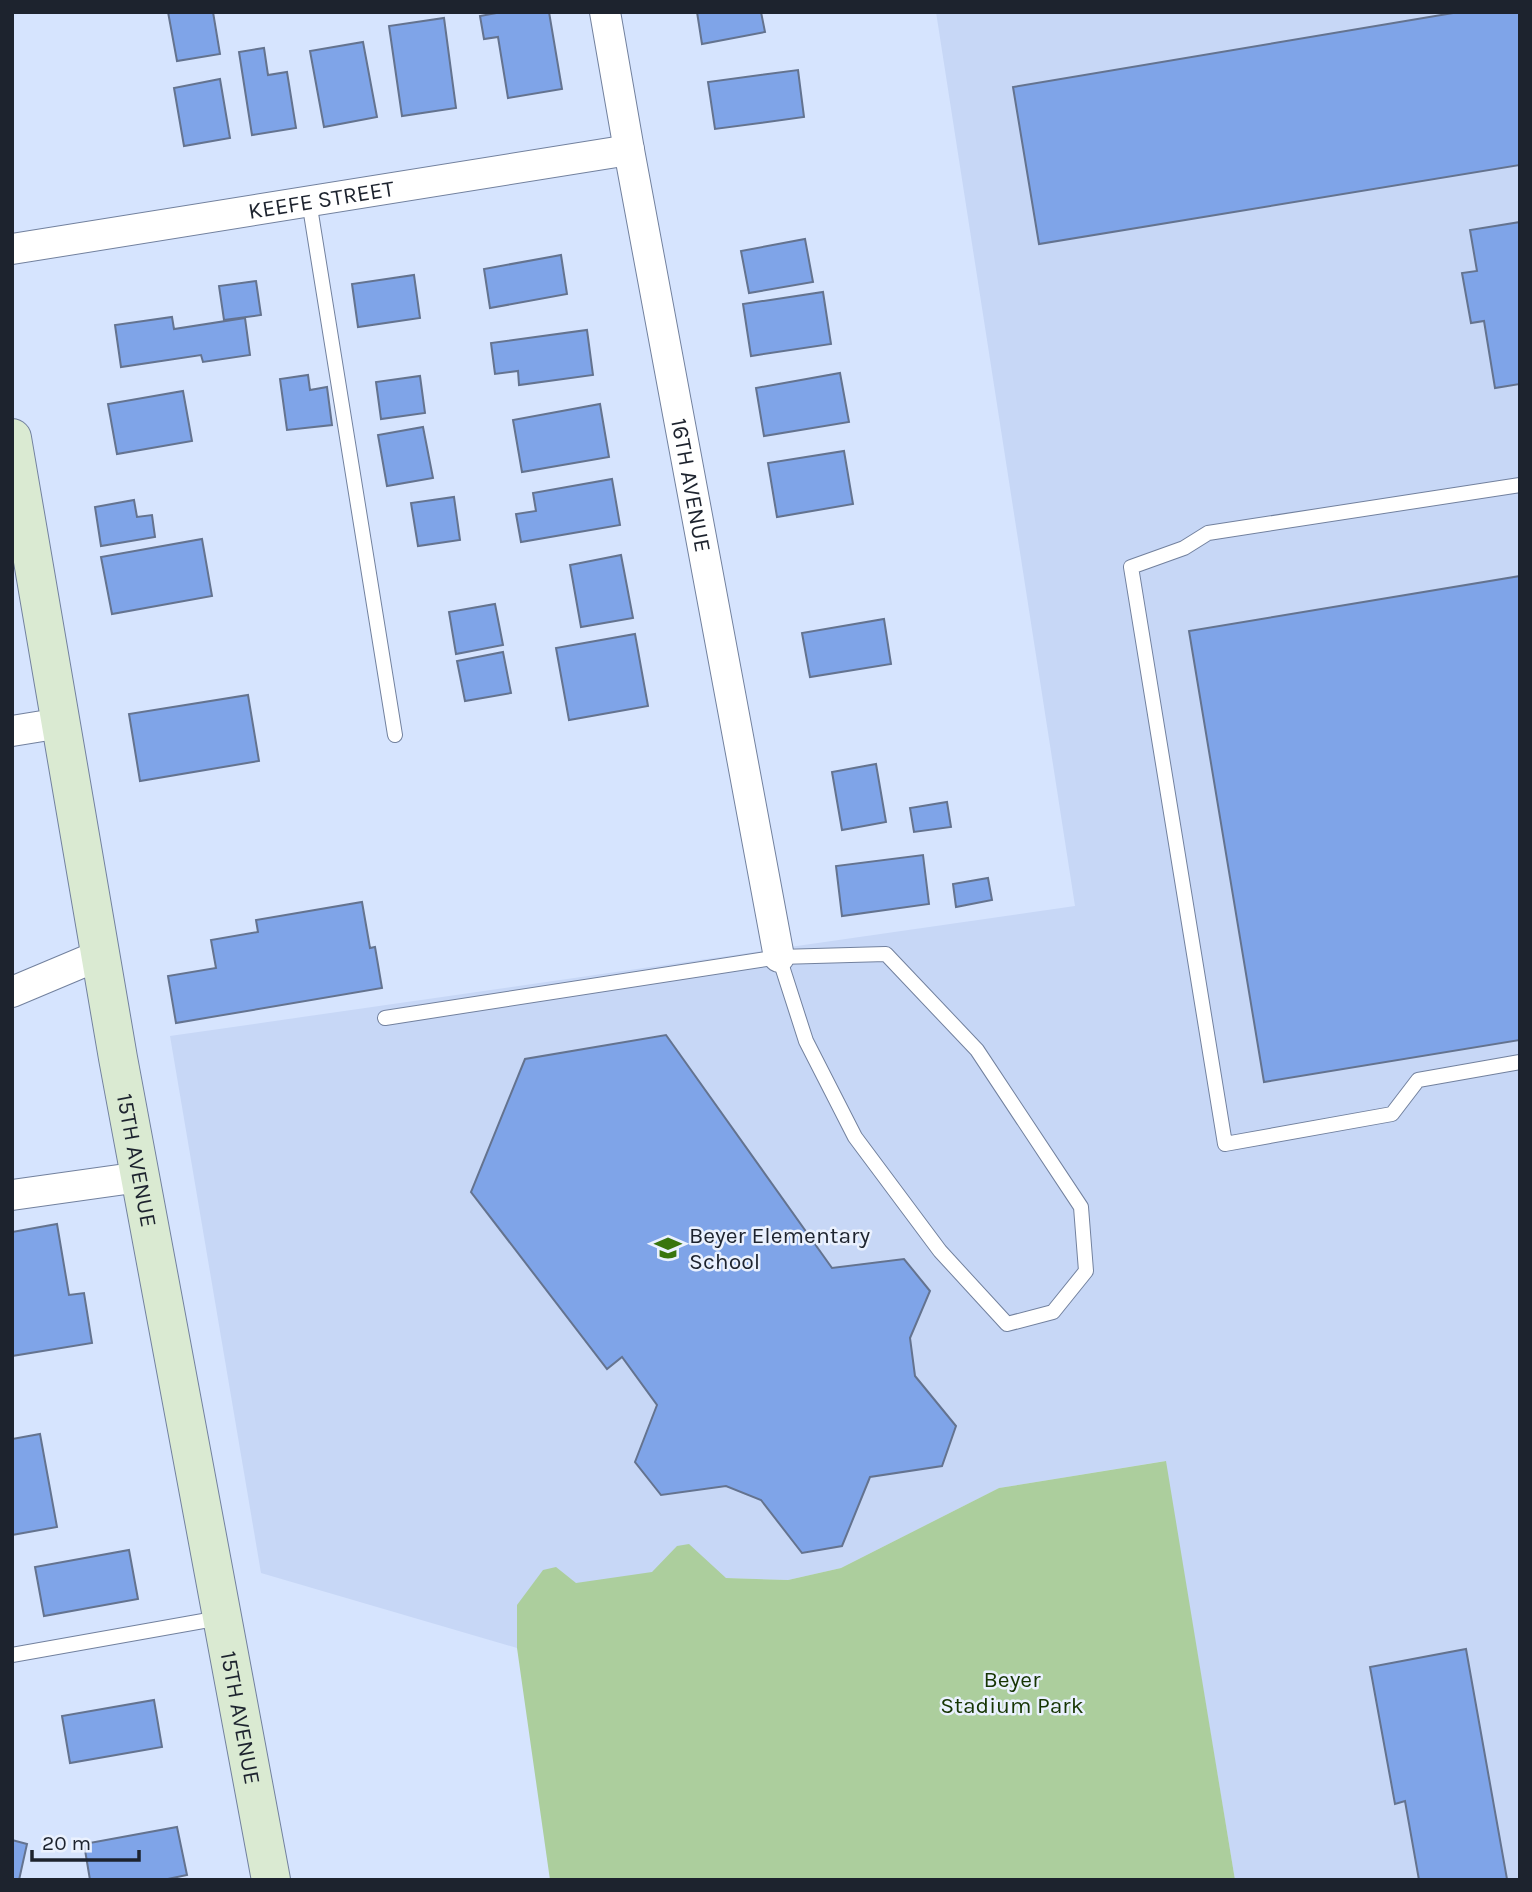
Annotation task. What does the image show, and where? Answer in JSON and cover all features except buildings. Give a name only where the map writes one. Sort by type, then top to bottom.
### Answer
[{"type":"main road","name":"15TH AVENUE","points":[[12,438],[18,504],[61,723],[140,1177],[271,1880]]},
{"type":"street","name":"16TH AVENUE","points":[[605,12],[779,957]]},
{"type":"street","name":"KEEFE STREET","points":[[12,249],[629,150]]},
{"type":"street","points":[[12,731],[61,723]]},
{"type":"street","points":[[12,992],[100,955]]},
{"type":"street","points":[[12,1195],[140,1177]]},
{"type":"lane","points":[[309,201],[395,735]]},
{"type":"lane","points":[[1520,485],[1208,533],[1184,548],[1132,567],[1225,1144],[1392,1114],[1418,1080],[1520,1062]]},
{"type":"lane","points":[[385,1017],[779,957],[886,954],[977,1050],[1081,1207],[1086,1271],[1053,1312],[1007,1324],[940,1251],[855,1137],[806,1041],[779,957]]},
{"type":"lane","points":[[12,1655],[222,1618]]},
{"type":"shaded area","points":[[936,12],[1520,12],[1520,1880],[1235,1880],[1165,1461],[999,1488],[841,1568],[788,1580],[726,1578],[517,1648],[261,1573],[170,1036],[1075,906]]},
{"type":"green space","name":"Beyer Stadium Park","points":[[1166,1461],[1235,1880],[550,1880],[517,1648],[517,1605],[543,1570],[556,1567],[576,1583],[652,1572],[677,1546],[689,1544],[726,1578],[788,1580],[841,1568],[999,1488]]},
{"type":"place","name":"Beyer Elementary School","points":[[668,1248]]}]
